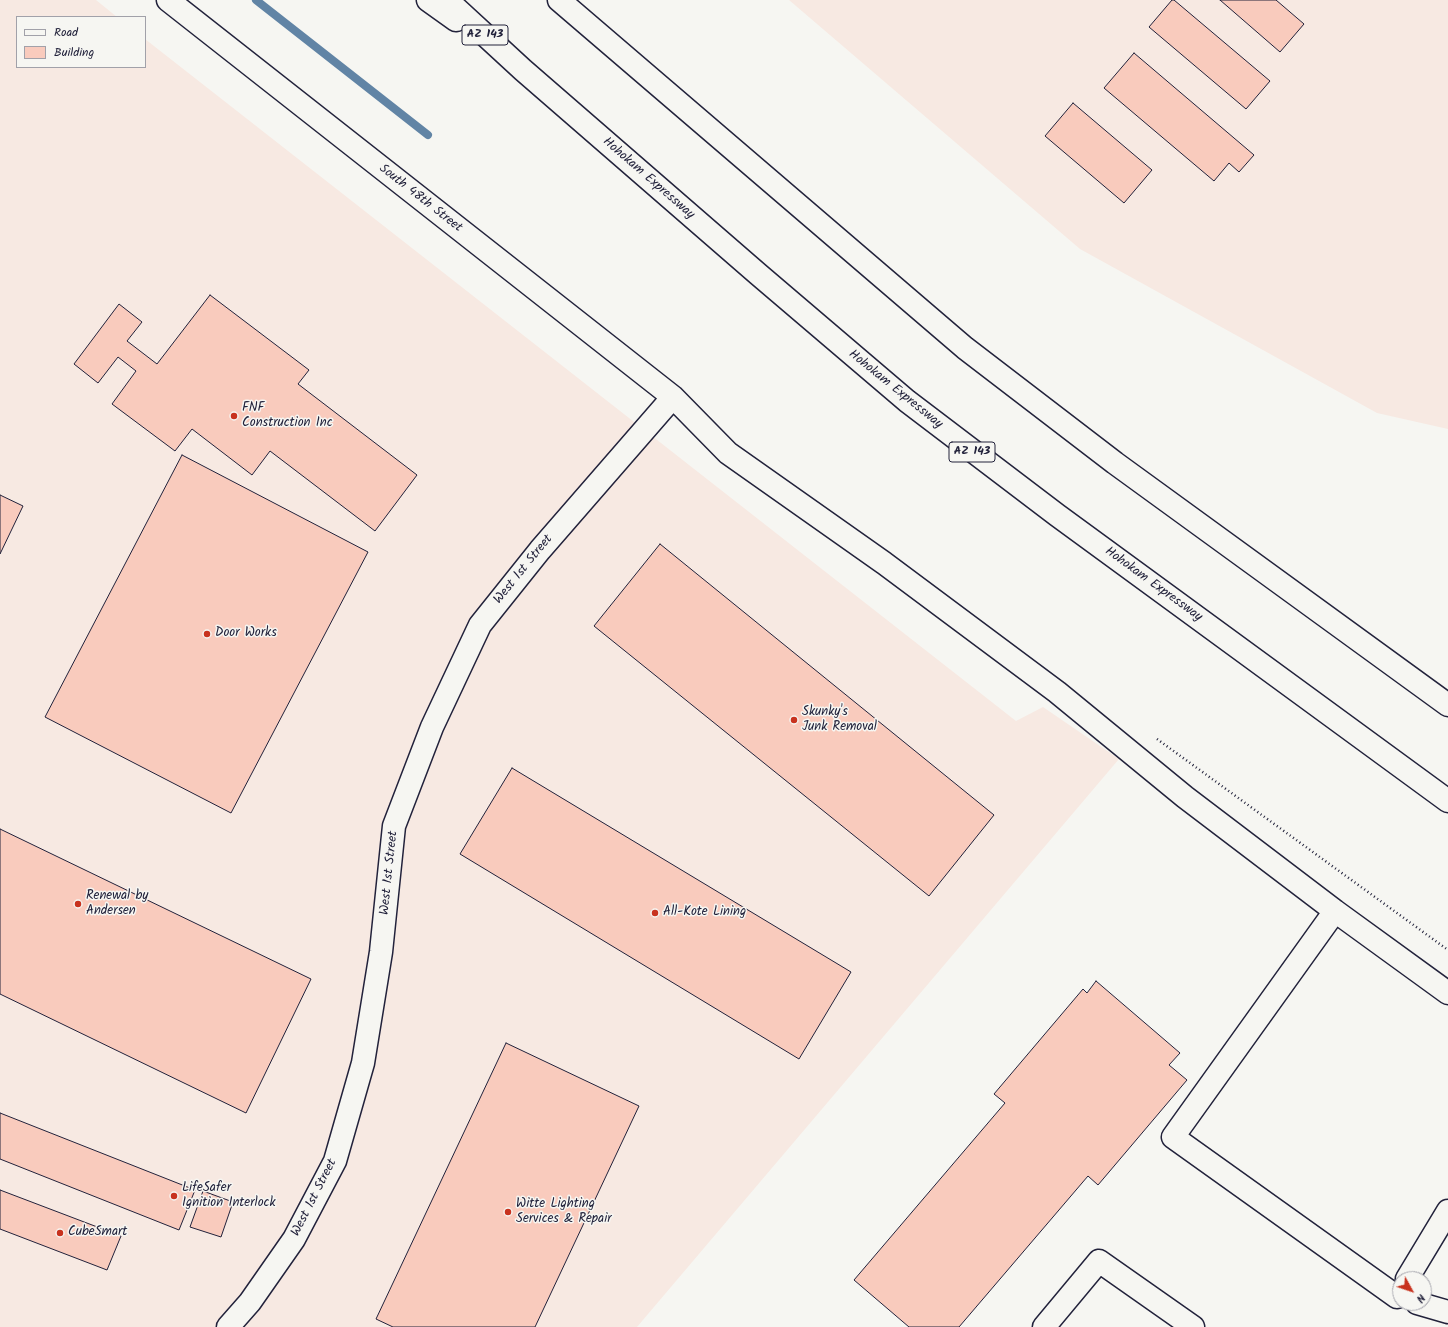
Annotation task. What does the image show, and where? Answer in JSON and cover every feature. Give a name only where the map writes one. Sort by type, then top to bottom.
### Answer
[{"type":"main road","name":"South 48th Street","points":[[168,0],[673,397],[728,453],[884,563],[1051,688],[1185,798],[1334,911],[1448,993]]},
{"type":"main road","points":[[428,0],[523,70]]},
{"type":"main road","name":"Hohokam Expressway","points":[[447,0],[523,70],[907,401],[1038,501],[1448,801]]},
{"type":"main road","points":[[559,0],[964,348],[1115,463],[1448,705]]},
{"type":"main road","name":"West 1st Street","points":[[228,1327],[250,1302],[294,1239],[335,1161],[363,1063],[381,952],[394,826],[432,727],[480,625],[540,550],[673,397]]},
{"type":"main road","points":[[1334,911],[1173,1137],[1392,1286]]},
{"type":"main road","points":[[1416,1271],[1448,1211]]},
{"type":"main road","points":[[1044,1327],[1098,1261],[1193,1327]]},
{"type":"main road","points":[[1432,1305],[1448,1312]]},
{"type":"path","points":[[1151,735],[1448,950]]},
{"type":"shaded area","points":[[0,0],[96,0],[116,16],[16,16],[16,68],[146,68],[146,40],[1016,721],[1043,707],[1119,759],[637,1327],[0,1327]]},
{"type":"shaded area","points":[[789,0],[1448,0],[1448,429],[1377,413],[1080,249]]},
{"type":"building","points":[[1172,0],[1174,0],[1270,81],[1246,109],[1149,27]]},
{"type":"building","points":[[1220,0],[1276,0],[1304,24],[1280,52]]},
{"type":"building","points":[[1134,53],[1254,155],[1239,172],[1229,163],[1214,181],[1104,88]]},
{"type":"building","points":[[1073,103],[1152,170],[1124,203],[1045,136]]},
{"type":"building","name":"FNF Construction Inc","points":[[210,295],[309,370],[298,384],[417,475],[375,531],[270,451],[252,475],[192,429],[175,451],[112,404],[136,371],[118,357],[98,383],[74,364],[119,304],[142,322],[127,341],[157,364]]},
{"type":"building","name":"Door Works","points":[[182,455],[368,552],[231,813],[45,717]]},
{"type":"building","points":[[0,495],[23,506],[0,554]]},
{"type":"building","name":"Skunky's Junk Removal","points":[[660,544],[994,815],[929,896],[594,626]]},
{"type":"building","name":"All-Kote Lining","points":[[512,768],[851,972],[799,1059],[460,854]]},
{"type":"building","name":"Renewal by Andersen","points":[[0,829],[311,979],[246,1113],[0,994]]},
{"type":"building","points":[[1096,981],[1180,1053],[1169,1065],[1187,1080],[1098,1185],[1088,1176],[959,1327],[909,1327],[854,1280],[1005,1103],[994,1094],[1083,989],[1087,993]]},
{"type":"building","name":"Witte Lighting Services & Repair","points":[[506,1043],[639,1106],[535,1327],[393,1327],[376,1319]]},
{"type":"building","points":[[0,1113],[195,1190],[179,1230],[0,1159]]},
{"type":"building","name":"CubeSmart","points":[[0,1190],[121,1236],[107,1270],[0,1229]]},
{"type":"building","points":[[203,1191],[233,1202],[221,1237],[190,1227]]},
{"type":"waterway","points":[[256,0],[428,135]]},
{"type":"place","name":"FNF Construction Inc","points":[[234,416]]},
{"type":"place","name":"Door Works","points":[[207,634]]},
{"type":"place","name":"Skunky's Junk Removal","points":[[794,720]]},
{"type":"place","name":"Renewal by Andersen","points":[[78,904]]},
{"type":"place","name":"All-Kote Lining","points":[[655,913]]},
{"type":"place","name":"LifeSafer Ignition Interlock","points":[[174,1196]]},
{"type":"place","name":"Witte Lighting Services & Repair","points":[[508,1212]]},
{"type":"place","name":"CubeSmart","points":[[60,1233]]}]
